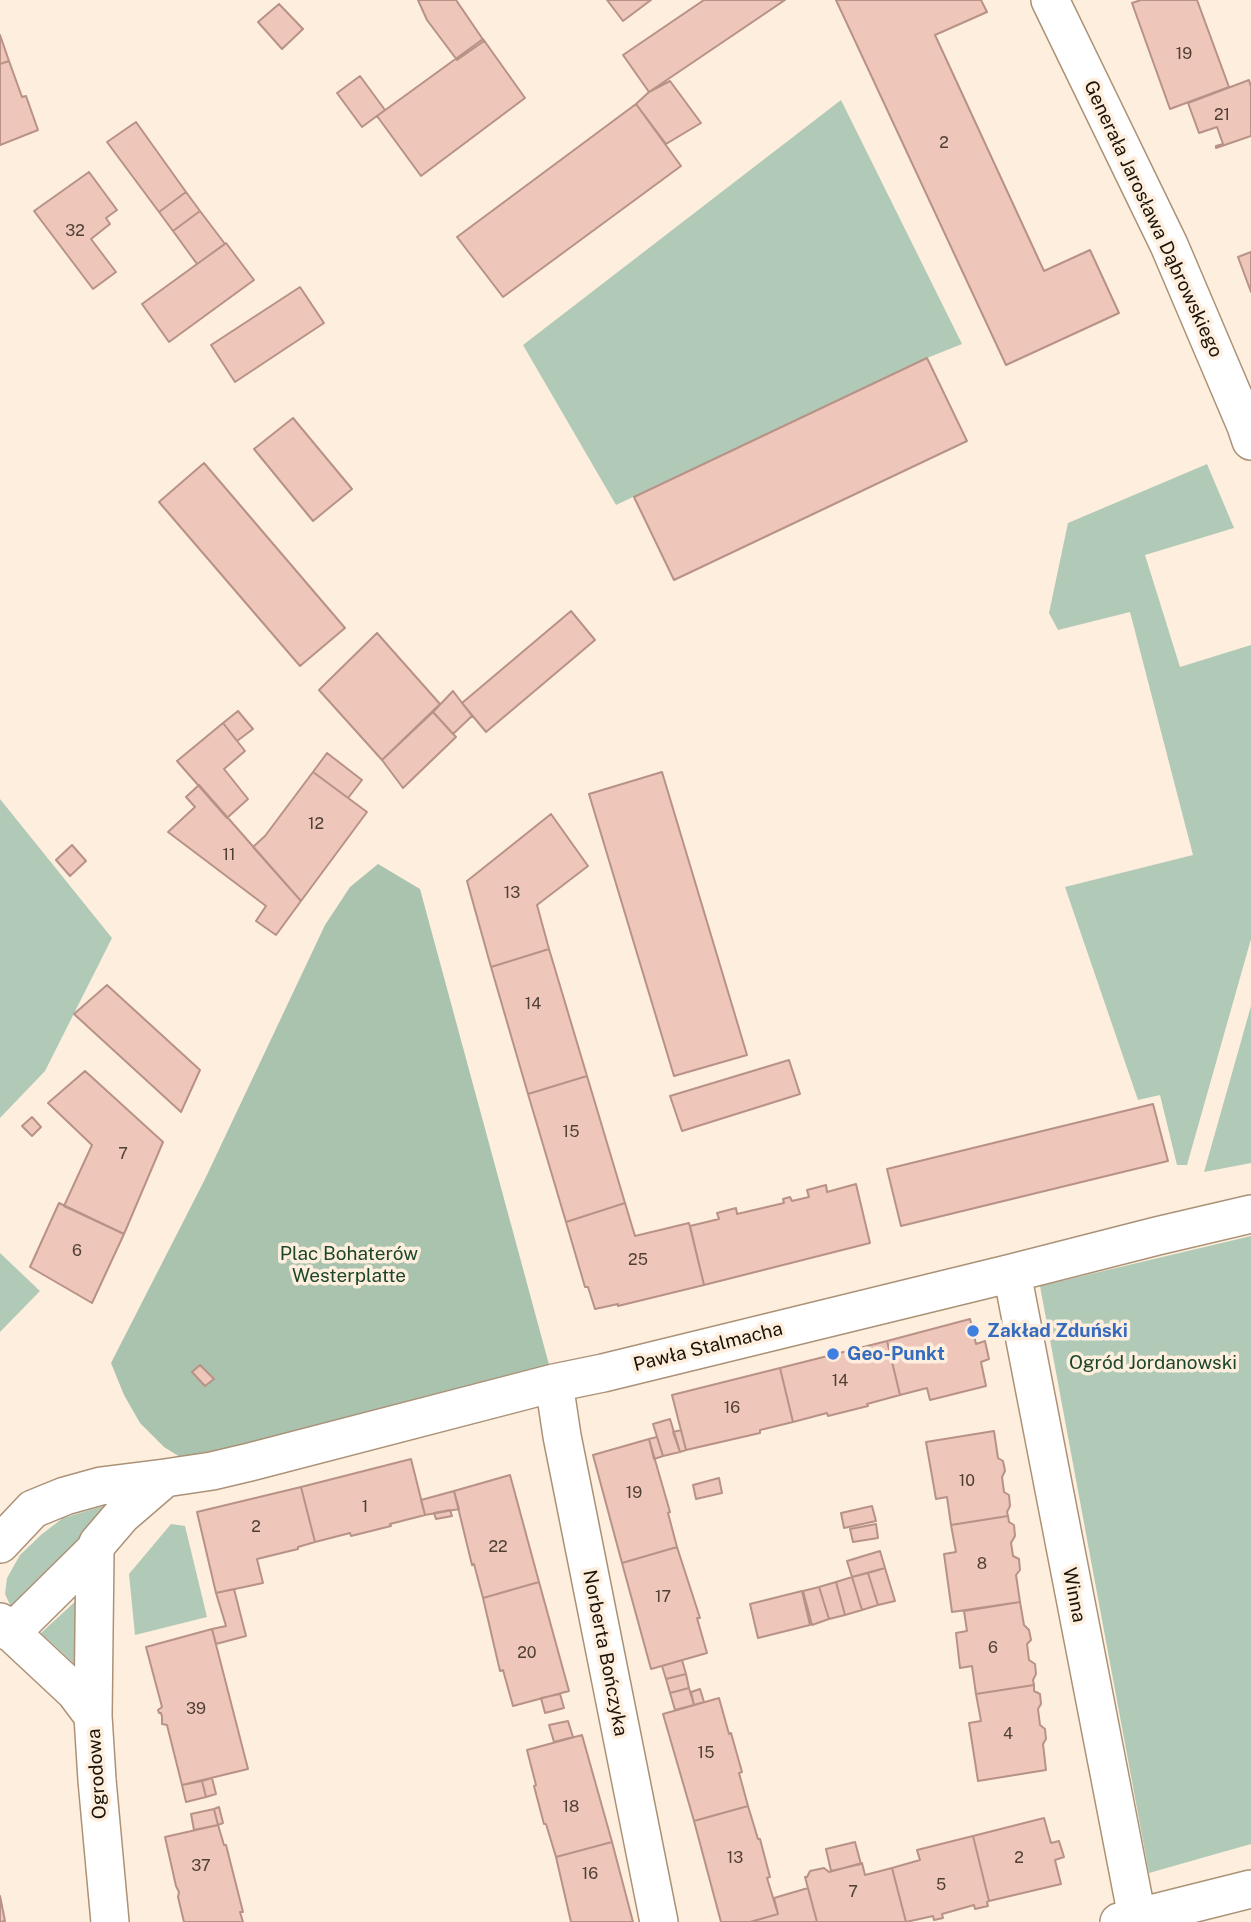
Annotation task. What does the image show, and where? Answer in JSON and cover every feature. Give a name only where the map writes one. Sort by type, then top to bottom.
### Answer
[{"type":"street","name":"Generała Jarosława Dąbrowskiego","points":[[1050,0],[1169,245],[1250,431]]},
{"type":"street","name":"Pawła Stalmacha","points":[[0,1544],[33,1509],[101,1486],[212,1471],[554,1383],[1251,1214]]},
{"type":"street","name":"Winna","points":[[1012,1273],[1128,1920]]},
{"type":"street","name":"Norberta Bończyka","points":[[554,1383],[659,1922]]},
{"type":"street","points":[[93,1716],[95,1550],[122,1515],[165,1478]]},
{"type":"street","points":[[6,1628],[95,1550]]},
{"type":"street","name":"Ogrodowa","points":[[6,1628],[75,1692],[93,1716],[110,1922]]},
{"type":"street","points":[[1128,1920],[1251,1889]]},
{"type":"green space","points":[[841,100],[962,344],[616,505],[523,345]]},
{"type":"green space","points":[[1207,464],[1234,528],[1145,555],[1180,667],[1251,645],[1251,939],[1187,1165],[1177,1165],[1160,1095],[1138,1100],[1065,887],[1193,855],[1130,612],[1058,630],[1049,613],[1068,523]]},
{"type":"green space","points":[[0,799],[112,938],[45,1071],[0,1118]]},
{"type":"green space","name":"Plac Bohaterów Westerplatte","points":[[378,864],[420,889],[554,1383],[185,1460],[164,1447],[140,1423],[124,1395],[111,1363],[205,1179],[325,925],[350,887]]},
{"type":"green space","points":[[1251,1006],[1251,1163],[1204,1172]]},
{"type":"green space","name":"Ogród Jordanowski","points":[[1251,1236],[1251,1844],[1149,1873],[1040,1286]]},
{"type":"green space","points":[[0,1253],[40,1291],[0,1332]]},
{"type":"green space","points":[[104,1506],[105,1514],[17,1606],[10,1605],[5,1594],[7,1578],[20,1555],[63,1518]]},
{"type":"green space","points":[[171,1524],[185,1526],[207,1617],[135,1635],[129,1574]]},
{"type":"green space","points":[[78,1599],[82,1671],[41,1633]]},
{"type":"building","points":[[418,0],[456,0],[484,41],[457,60],[427,20]]},
{"type":"building","points":[[607,0],[651,0],[623,21]]},
{"type":"building","points":[[704,0],[785,0],[649,92],[623,55]]},
{"type":"building","points":[[836,0],[981,0],[987,12],[935,35],[1044,271],[1090,250],[1119,313],[1006,365]]},
{"type":"building","points":[[1141,0],[1197,0],[1229,87],[1170,109],[1132,3]]},
{"type":"building","points":[[279,4],[303,29],[282,49],[258,22]]},
{"type":"building","points":[[0,35],[9,61],[0,64]]},
{"type":"building","points":[[483,39],[525,98],[421,176],[377,116]]},
{"type":"building","points":[[9,61],[22,97],[26,96],[38,130],[0,145],[0,64]]},
{"type":"building","points":[[360,76],[385,110],[362,127],[337,93]]},
{"type":"building","points":[[1249,80],[1251,136],[1216,148],[1223,144],[1217,127],[1199,133],[1188,103]]},
{"type":"building","points":[[670,81],[701,123],[666,144],[636,104],[649,92]]},
{"type":"building","points":[[636,104],[681,166],[503,297],[457,237]]},
{"type":"building","points":[[136,122],[186,192],[159,212],[107,142]]},
{"type":"building","points":[[89,172],[117,210],[106,218],[110,224],[91,239],[116,272],[93,289],[34,211]]},
{"type":"building","points":[[186,192],[200,211],[173,231],[159,212]]},
{"type":"building","points":[[200,211],[225,244],[197,264],[173,231]]},
{"type":"building","points":[[226,243],[254,280],[169,342],[142,304]]},
{"type":"building","points":[[1251,252],[1251,292],[1238,257]]},
{"type":"building","points":[[300,287],[324,323],[235,382],[211,345]]},
{"type":"building","points":[[927,358],[967,441],[674,580],[634,497]]},
{"type":"building","points":[[293,418],[352,489],[313,521],[254,449]]},
{"type":"building","points":[[204,463],[345,628],[300,666],[159,502]]},
{"type":"building","points":[[571,611],[595,640],[486,732],[462,703]]},
{"type":"building","points":[[377,633],[440,704],[382,760],[319,690]]},
{"type":"building","points":[[453,691],[472,716],[453,734],[433,712]]},
{"type":"building","points":[[238,711],[253,729],[237,741],[223,723]]},
{"type":"building","points":[[433,712],[456,737],[403,788],[382,760]]},
{"type":"building","points":[[223,723],[245,751],[224,769],[248,799],[227,818],[177,761]]},
{"type":"building","points":[[327,753],[362,780],[348,798],[313,772]]},
{"type":"building","points":[[313,772],[367,812],[301,901],[253,847],[265,836]]},
{"type":"building","points":[[662,772],[747,1055],[674,1076],[589,794]]},
{"type":"building","points":[[199,785],[301,901],[276,935],[256,921],[266,906],[168,832],[195,807],[186,797]]},
{"type":"building","points":[[551,814],[588,866],[537,905],[549,949],[491,967],[467,881]]},
{"type":"building","points":[[72,845],[86,861],[70,876],[56,860]]},
{"type":"building","points":[[549,949],[587,1076],[528,1094],[491,967]]},
{"type":"building","points":[[107,985],[200,1070],[181,1112],[74,1014]]},
{"type":"building","points":[[789,1060],[800,1094],[682,1131],[670,1096]]},
{"type":"building","points":[[85,1071],[163,1142],[124,1234],[64,1206],[92,1145],[48,1103]]},
{"type":"building","points":[[587,1076],[625,1203],[566,1222],[528,1094]]},
{"type":"building","points":[[1153,1104],[1168,1161],[901,1226],[887,1169]]},
{"type":"building","points":[[32,1117],[41,1127],[32,1136],[22,1126]]},
{"type":"building","points":[[856,1184],[870,1243],[704,1285],[690,1226],[719,1219],[717,1213],[736,1208],[737,1214],[784,1203],[783,1199],[790,1197],[792,1201],[809,1197],[807,1190],[826,1185],[827,1192]]},
{"type":"building","points":[[59,1203],[124,1234],[92,1303],[30,1267]]},
{"type":"building","points":[[625,1203],[635,1236],[689,1223],[704,1285],[595,1309],[588,1287],[585,1287],[566,1222]]},
{"type":"building","points":[[970,1319],[976,1344],[985,1341],[989,1359],[981,1362],[986,1386],[930,1400],[927,1388],[900,1395],[887,1341]]},
{"type":"building","points":[[887,1341],[900,1395],[867,1404],[868,1406],[793,1422],[780,1368]]},
{"type":"building","points":[[200,1365],[214,1379],[205,1386],[192,1372]]},
{"type":"building","points":[[780,1368],[793,1422],[760,1430],[760,1433],[686,1450],[672,1395]]},
{"type":"building","points":[[670,1419],[680,1452],[663,1456],[653,1424]]},
{"type":"building","points":[[681,1430],[686,1450],[680,1452],[673,1432]]},
{"type":"building","points":[[994,1431],[998,1458],[1003,1461],[1005,1471],[1002,1477],[1004,1492],[1009,1495],[1008,1516],[951,1525],[947,1497],[936,1499],[926,1442]]},
{"type":"building","points":[[657,1437],[663,1456],[654,1459],[649,1439]]},
{"type":"building","points":[[649,1439],[677,1547],[622,1563],[593,1455]]},
{"type":"building","points":[[411,1459],[425,1515],[351,1536],[350,1533],[315,1542],[301,1487]]},
{"type":"building","points":[[510,1475],[539,1582],[483,1598],[454,1491]]},
{"type":"building","points":[[719,1478],[722,1493],[696,1499],[693,1485]]},
{"type":"building","points":[[301,1487],[315,1542],[257,1559],[263,1583],[216,1593],[197,1512]]},
{"type":"building","points":[[454,1491],[459,1509],[425,1515],[421,1500]]},
{"type":"building","points":[[872,1506],[876,1521],[844,1528],[841,1513]]},
{"type":"building","points":[[450,1510],[452,1516],[436,1519],[434,1513]]},
{"type":"building","points":[[1008,1516],[1009,1522],[1014,1525],[1015,1536],[1011,1543],[1013,1556],[1019,1559],[1020,1570],[1016,1575],[1020,1602],[952,1612],[944,1554],[956,1552],[951,1525]]},
{"type":"building","points":[[876,1524],[878,1538],[853,1542],[850,1529]]},
{"type":"building","points":[[677,1547],[700,1618],[697,1618],[707,1653],[651,1669],[622,1563]]},
{"type":"building","points":[[880,1551],[885,1568],[852,1577],[847,1561]]},
{"type":"building","points":[[885,1568],[895,1601],[878,1605],[868,1573]]},
{"type":"building","points":[[868,1573],[878,1605],[862,1610],[852,1577]]},
{"type":"building","points":[[852,1577],[862,1610],[845,1615],[836,1582]]},
{"type":"building","points":[[539,1582],[569,1691],[513,1706],[503,1670],[500,1671],[483,1598]]},
{"type":"building","points":[[836,1582],[845,1615],[829,1619],[819,1587]]},
{"type":"building","points":[[819,1587],[829,1619],[812,1625],[803,1591]]},
{"type":"building","points":[[234,1589],[246,1636],[216,1644],[212,1629],[226,1626],[216,1593]]},
{"type":"building","points":[[802,1591],[810,1625],[758,1638],[750,1604]]},
{"type":"building","points":[[1020,1602],[1024,1625],[1029,1630],[1031,1640],[1027,1644],[1029,1660],[1035,1664],[1034,1685],[976,1694],[972,1666],[960,1668],[956,1633],[967,1631],[964,1611]]},
{"type":"building","points":[[212,1629],[248,1769],[182,1785],[167,1725],[162,1724],[158,1710],[162,1707],[146,1647]]},
{"type":"building","points":[[682,1660],[686,1674],[666,1679],[662,1666]]},
{"type":"building","points":[[686,1674],[689,1688],[670,1693],[666,1679]]},
{"type":"building","points":[[1034,1685],[1034,1691],[1040,1694],[1040,1725],[1045,1729],[1046,1739],[1043,1744],[1046,1770],[978,1781],[969,1723],[981,1721],[976,1694]]},
{"type":"building","points":[[689,1688],[694,1705],[675,1710],[670,1693]]},
{"type":"building","points":[[700,1689],[704,1702],[694,1705],[691,1692]]},
{"type":"building","points":[[560,1694],[564,1708],[545,1713],[541,1698]]},
{"type":"building","points":[[719,1698],[742,1772],[739,1773],[748,1806],[694,1821],[663,1714]]},
{"type":"building","points":[[568,1721],[573,1737],[554,1742],[549,1725]]},
{"type":"building","points":[[582,1735],[612,1842],[556,1857],[544,1824],[527,1750]]},
{"type":"building","points":[[212,1778],[216,1794],[206,1797],[202,1781]]},
{"type":"building","points":[[202,1781],[206,1797],[186,1802],[182,1785]]},
{"type":"building","points":[[748,1806],[760,1839],[770,1877],[767,1878],[778,1914],[750,1922],[721,1922],[694,1821]]},
{"type":"building","points":[[219,1807],[223,1823],[218,1825],[214,1809]]},
{"type":"building","points":[[214,1809],[218,1825],[194,1830],[191,1814]]},
{"type":"building","points":[[1044,1818],[1051,1843],[1059,1841],[1064,1857],[1055,1860],[1061,1884],[989,1901],[973,1836]]},
{"type":"building","points":[[218,1825],[226,1845],[243,1912],[240,1912],[243,1922],[184,1922],[165,1837]]},
{"type":"building","points":[[973,1836],[988,1906],[975,1909],[974,1905],[942,1914],[943,1918],[934,1920],[933,1916],[906,1922],[892,1868],[920,1860],[917,1850]]},
{"type":"building","points":[[612,1842],[633,1922],[571,1922],[556,1857]]},
{"type":"building","points":[[855,1842],[861,1864],[831,1871],[826,1849]]},
{"type":"building","points":[[862,1863],[865,1875],[892,1868],[906,1922],[817,1922],[805,1877],[810,1871],[824,1868],[829,1872]]},
{"type":"building","points":[[808,1888],[817,1922],[750,1922],[778,1914],[774,1898]]},
{"type":"building","points":[[0,1896],[5,1921],[0,1922]]},
{"type":"place","name":"Zakład Zduński","points":[[973,1331]]},
{"type":"place","name":"Geo-Punkt","points":[[833,1354]]}]
